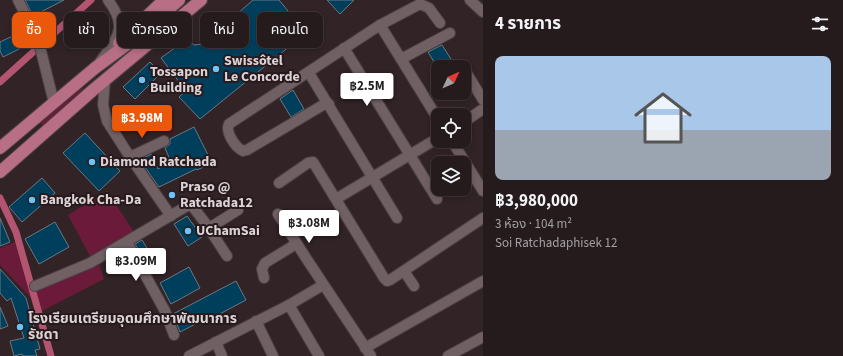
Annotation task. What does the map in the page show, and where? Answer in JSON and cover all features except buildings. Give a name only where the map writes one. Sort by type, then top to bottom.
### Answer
[{"type":"main road","points":[[150,12],[164,0]]},
{"type":"main road","points":[[0,148],[95,68],[133,40],[179,0]]},
{"type":"main road","points":[[103,82],[138,45],[189,0]]},
{"type":"main road","points":[[0,172],[103,82],[201,0]]},
{"type":"main road","points":[[95,68],[117,45]]},
{"type":"street","points":[[18,0],[38,39],[54,102]]},
{"type":"street","points":[[108,0],[117,14]]},
{"type":"street","points":[[470,0],[483,12]]},
{"type":"street","points":[[329,104],[323,105],[247,150],[243,151],[239,149],[228,132],[228,127],[230,124],[309,73],[344,48],[380,25],[420,4],[429,8],[440,23]]},
{"type":"street","points":[[380,25],[432,108]]},
{"type":"street","points":[[402,59],[450,33]]},
{"type":"street","points":[[95,68],[117,38]]},
{"type":"street","points":[[344,48],[437,199]]},
{"type":"street","points":[[309,73],[329,104],[396,218]]},
{"type":"street","points":[[471,80],[483,100]]},
{"type":"street","points":[[103,82],[104,116],[130,157],[171,216]]},
{"type":"street","points":[[471,117],[483,109]]},
{"type":"street","points":[[130,157],[164,141]]},
{"type":"street","points":[[336,199],[431,142]]},
{"type":"street","points":[[456,148],[483,191]]},
{"type":"street","points":[[279,183],[308,163],[313,162],[387,281],[483,218]]},
{"type":"street","points":[[34,286],[90,263],[190,205],[209,228],[227,256]]},
{"type":"street","points":[[209,228],[238,210]]},
{"type":"street","points":[[278,214],[296,244],[368,352],[483,281]]},
{"type":"street","points":[[126,242],[165,311],[174,335]]},
{"type":"street","points":[[264,278],[262,269],[265,263],[296,244]]},
{"type":"street","points":[[404,271],[414,286]]},
{"type":"street","points":[[189,356],[289,305],[323,285]]},
{"type":"street","points":[[289,305],[319,356]]},
{"type":"street","points":[[256,321],[273,356]]},
{"type":"street","points":[[448,356],[483,337]]},
{"type":"street","points":[[216,342],[222,356]]},
{"type":"shaded area","points":[[84,88],[78,96],[44,127],[40,123],[79,90]]},
{"type":"shaded area","points":[[107,191],[134,232],[91,258],[68,215]]},
{"type":"shaded area","points":[[15,242],[31,298],[0,265],[0,248]]},
{"type":"shaded area","points":[[99,264],[104,279],[42,311],[35,289]]},
{"type":"waterway","points":[[0,82],[91,0]]},
{"type":"waterway","points":[[0,198],[16,232],[51,356]]},
{"type":"place","name":"Swissôtel Le Concorde","points":[[216,69]]},
{"type":"place","name":"Tossapon Building","points":[[142,80]]},
{"type":"place","name":"Diamond Ratchada","points":[[92,162]]},
{"type":"place","name":"Praso @ Ratchada12","points":[[172,195]]},
{"type":"place","name":"Bangkok Cha-Da","points":[[32,200]]},
{"type":"place","name":"UChamSai","points":[[188,231]]},
{"type":"place","name":"โรงเรียนเตรียมอุดมศึกษาพัฒนาการ รัชดา","points":[[20,327]]}]
